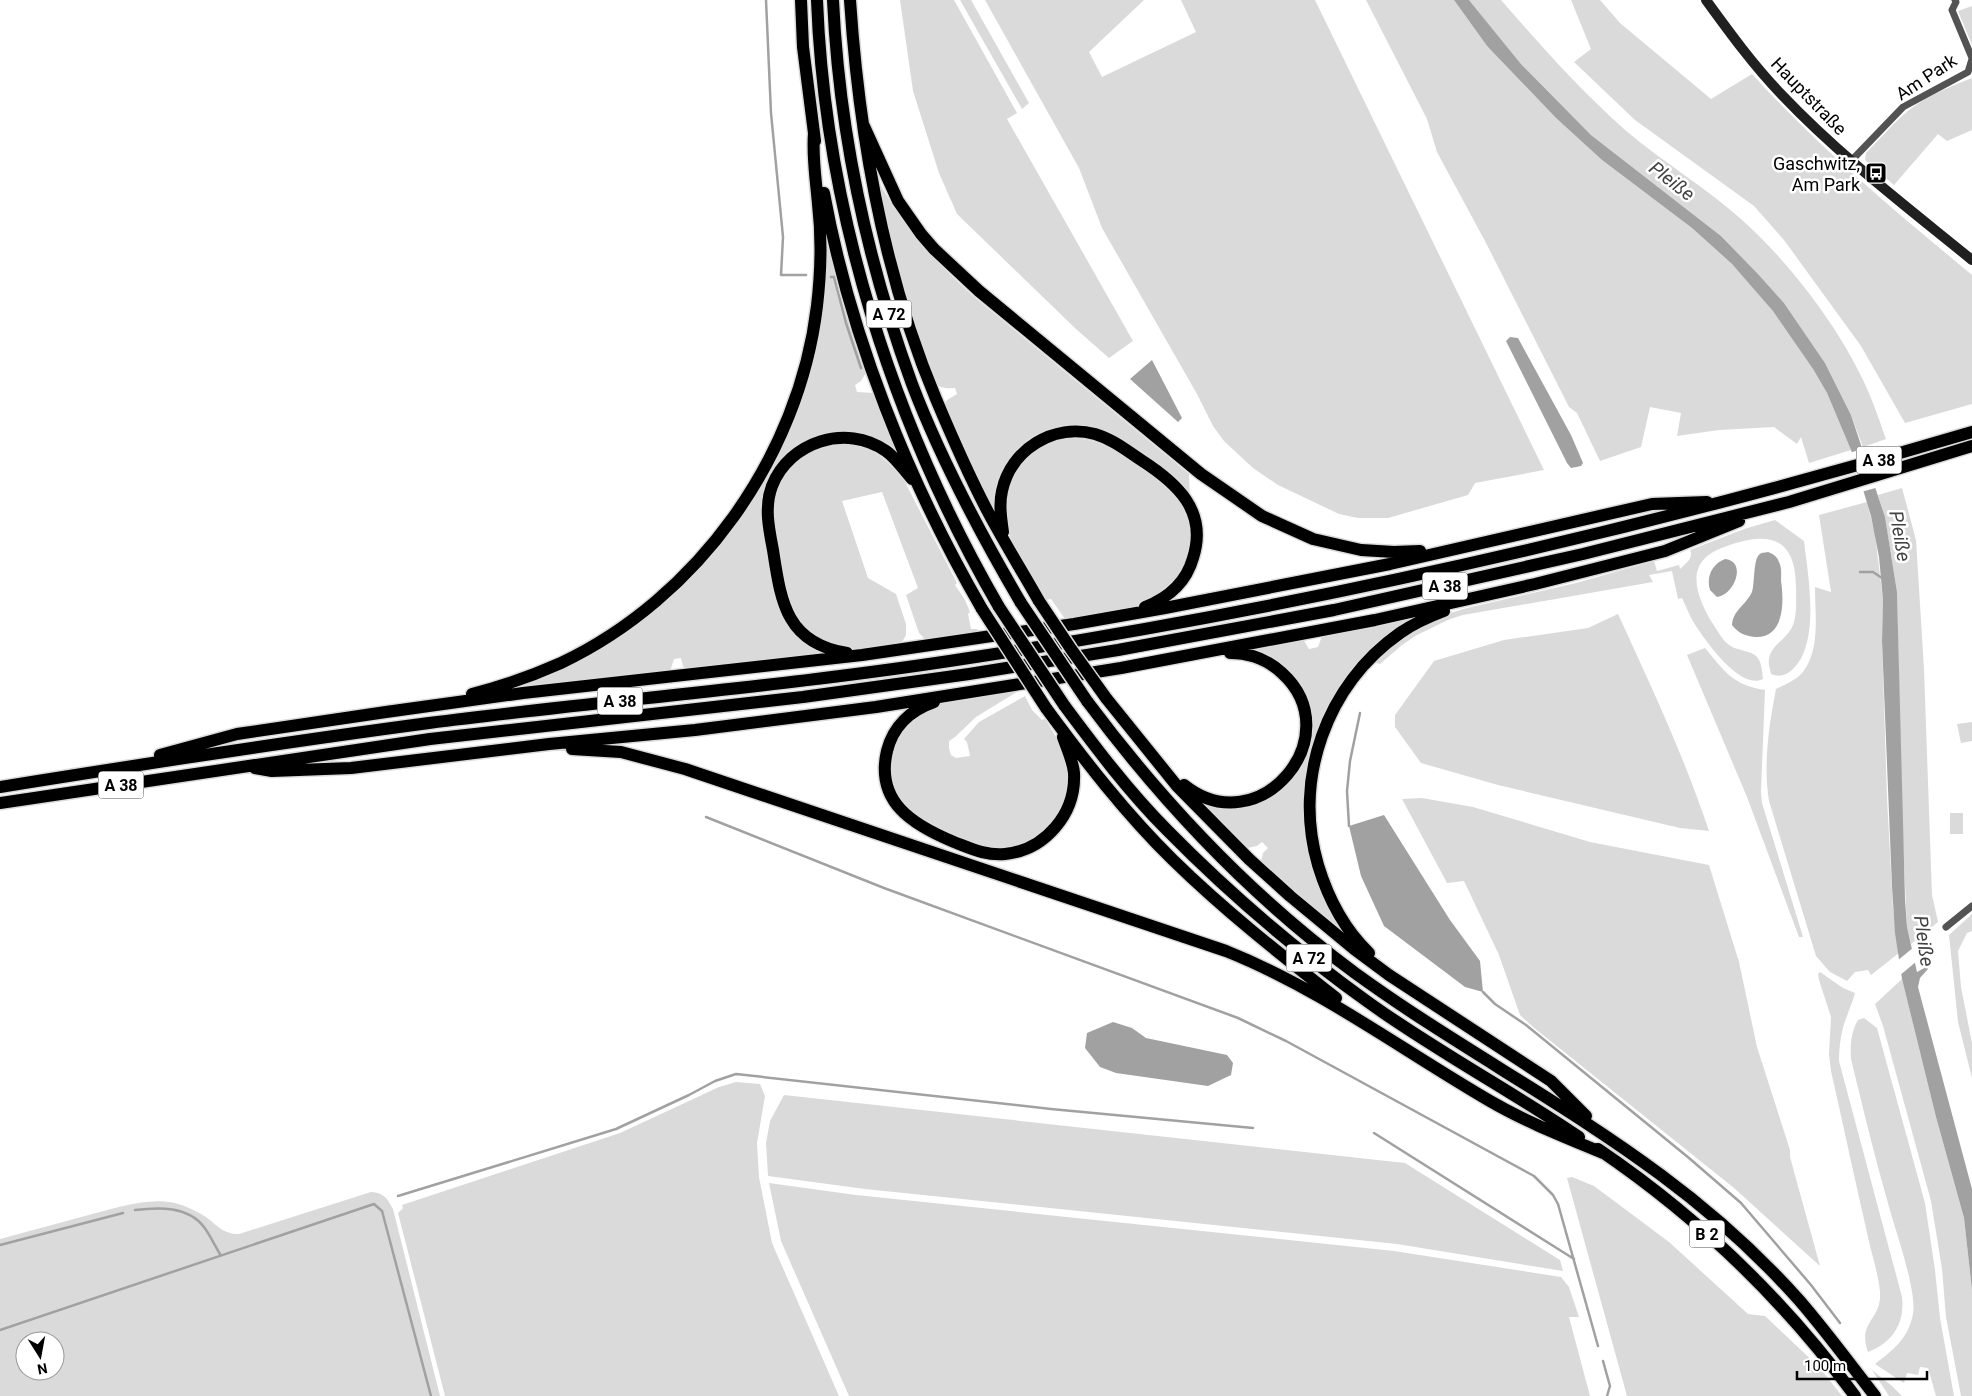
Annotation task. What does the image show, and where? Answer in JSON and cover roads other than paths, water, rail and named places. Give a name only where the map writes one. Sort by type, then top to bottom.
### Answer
[{"type":"highway","points":[[801,0],[803,47],[814,133],[826,203],[855,315],[890,419],[919,487],[950,552],[982,609],[1046,708],[1113,795],[1172,859],[1265,942],[1373,1028]]},
{"type":"highway","name":"A 72","points":[[817,0],[822,72],[838,178],[850,234],[870,307],[897,389],[937,490],[962,541],[998,607],[1064,705],[1112,768],[1167,830],[1282,936],[1393,1020],[1603,1153]]},
{"type":"highway","name":"A 72","points":[[833,0],[839,70],[855,182],[872,254],[896,336],[915,390],[954,478],[996,559],[1022,603],[1087,701],[1124,749],[1183,816],[1228,864],[1302,931],[1354,972],[1407,1009],[1604,1134]]},
{"type":"highway","points":[[850,0],[862,124],[870,172],[887,248],[916,346],[935,398],[968,471],[1039,601],[1071,650],[1106,698],[1163,769],[1203,813],[1290,896],[1354,949],[1425,999],[1550,1081],[1604,1134]]},
{"type":"highway","points":[[862,124],[898,201],[921,234],[948,263],[979,291],[1140,424],[1232,496],[1279,525],[1313,539],[1345,547],[1394,552],[1480,544]]},
{"type":"highway","points":[[386,712],[491,689],[539,672],[584,651],[625,624],[664,593],[700,558],[731,520],[759,477],[782,431],[800,382],[813,333],[820,282],[821,256],[819,205],[812,151],[814,133]]},
{"type":"highway","points":[[1004,540],[1000,510],[1002,491],[1008,473],[1025,451],[1050,436],[1068,432],[1086,432],[1112,441],[1155,469],[1179,489],[1193,514],[1197,534],[1192,562],[1180,584],[1159,601],[1127,615]]},
{"type":"highway","name":"A 38","points":[[0,787],[241,749],[431,723],[792,682],[892,669],[1088,639],[1334,593],[1582,538],[1785,486],[1972,432]]},
{"type":"highway","points":[[862,655],[833,650],[816,643],[801,632],[789,616],[781,598],[768,525],[768,505],[772,487],[787,463],[801,450],[827,439],[847,438],[867,442],[886,451],[894,457],[919,487]]},
{"type":"highway","name":"A 38","points":[[0,803],[243,766],[506,730],[830,694],[1118,650],[1334,610],[1452,585],[1633,542],[1789,502],[1972,446]]},
{"type":"highway","points":[[124,767],[180,749],[237,734],[523,693],[862,655],[1127,615],[1380,566],[1652,504],[1726,502]]},
{"type":"highway","points":[[243,766],[272,771],[324,770],[784,720],[1203,654],[1375,620],[1636,560],[1721,530],[1769,507]]},
{"type":"highway","points":[[1425,999],[1363,947],[1352,934],[1334,904],[1320,872],[1312,839],[1310,805],[1312,770],[1321,737],[1334,706],[1352,678],[1369,660],[1387,642],[1415,624],[1445,610],[1485,596]]},
{"type":"highway","points":[[1163,769],[1202,796],[1219,801],[1238,802],[1258,797],[1276,787],[1295,766],[1303,747],[1306,728],[1303,708],[1296,690],[1284,675],[1268,662],[1251,655],[1231,652],[1203,654]]},
{"type":"highway","points":[[971,692],[927,705],[904,720],[889,744],[886,771],[893,798],[910,820],[938,835],[971,849],[995,854],[1023,850],[1048,836],[1061,821],[1072,793],[1074,774],[1058,724]]},
{"type":"highway","points":[[492,751],[607,750],[652,759],[1211,945],[1287,978],[1373,1028],[1450,1078],[1528,1122],[1603,1153]]},
{"type":"highway","name":"B 2","points":[[1604,1134],[1663,1176],[1754,1254],[1798,1300],[1875,1396]]},
{"type":"highway","name":"B 2","points":[[1603,1153],[1644,1182],[1714,1240],[1766,1291],[1800,1328],[1855,1396]]},
{"type":"main road","name":"Hauptstraße","points":[[1706,0],[1738,43],[1780,93],[1852,161],[1972,260]]},
{"type":"street","name":"Am Park","points":[[1852,161],[1903,107],[1968,72],[1972,58],[1952,10],[1956,2],[1955,0]]},
{"type":"street","points":[[1946,927],[1972,906]]},
{"type":"waterway","points":[[766,0],[771,113],[783,237],[781,275],[806,275]]},
{"type":"waterway","points":[[831,277],[834,277],[846,323],[861,368]]},
{"type":"waterway","points":[[1860,572],[1873,572],[1882,578]]},
{"type":"waterway","points":[[1349,826],[1347,791],[1350,761],[1360,713]]},
{"type":"waterway","points":[[706,817],[884,888],[1238,1018],[1286,1041],[1534,1176],[1553,1195],[1558,1204],[1598,1346]]},
{"type":"waterway","points":[[1483,992],[1495,1004],[1526,1025],[1689,1158],[1741,1203],[1811,1285],[1840,1323]]},
{"type":"waterway","points":[[398,1196],[616,1129],[715,1081],[736,1074],[1051,1109],[1253,1128]]},
{"type":"waterway","points":[[1374,1133],[1574,1259]]},
{"type":"waterway","points":[[0,1330],[374,1204],[382,1211],[431,1396]]},
{"type":"waterway","points":[[135,1210],[154,1208],[190,1215],[204,1227],[220,1254]]},
{"type":"waterway","points":[[0,1245],[123,1213]]},
{"type":"waterway","points":[[1603,1361],[1610,1386],[1607,1396]]},
{"type":"place","name":"Gaschwitz, Am Park","points":[[1876,173]]},
{"type":"water label","name":"Pleiße","points":[[1672,181]]},
{"type":"water label","name":"Pleiße","points":[[1900,536]]},
{"type":"water label","name":"Pleiße","points":[[1924,941]]}]
